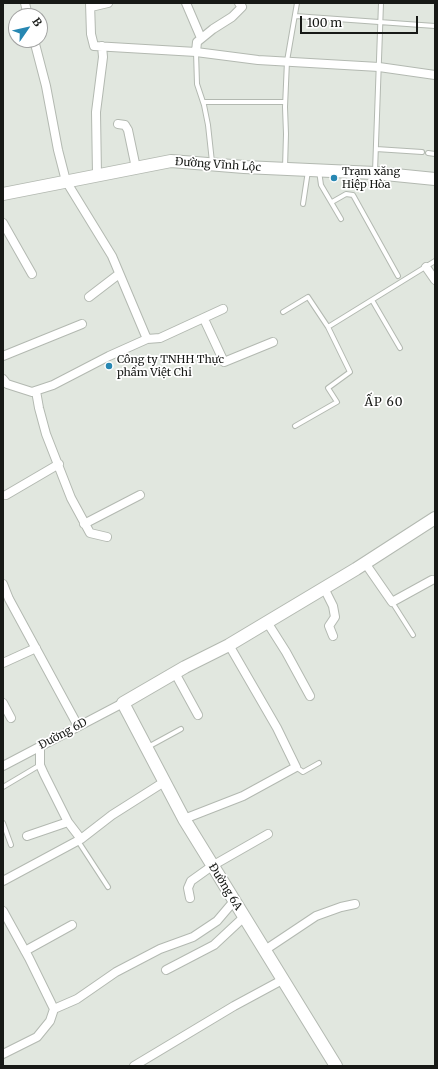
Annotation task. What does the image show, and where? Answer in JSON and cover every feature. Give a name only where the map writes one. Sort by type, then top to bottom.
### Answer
[{"type":"street","points":[[108,3],[91,5],[91,34],[94,46],[196,52],[379,68],[435,75]]},
{"type":"street","points":[[186,3],[201,38]]},
{"type":"street","points":[[196,52],[197,42],[232,17],[242,7],[239,3]]},
{"type":"street","points":[[97,175],[95,118],[103,57],[102,46]]},
{"type":"street","points":[[36,48],[46,86],[56,142],[66,182],[112,256],[147,339]]},
{"type":"street","points":[[118,124],[125,125],[128,130],[136,168]]},
{"type":"street","name":"Đường Vĩnh Lộc","points":[[3,194],[171,161],[212,165],[375,173],[435,179]]},
{"type":"street","points":[[3,223],[32,274]]},
{"type":"street","points":[[426,267],[435,280]]},
{"type":"street","points":[[89,297],[119,274]]},
{"type":"street","points":[[3,379],[7,384],[32,392],[36,391],[53,385],[109,356],[147,339],[160,338],[223,309]]},
{"type":"street","points":[[204,319],[224,362],[273,342]]},
{"type":"street","points":[[3,356],[82,324]]},
{"type":"street","points":[[36,391],[38,408],[44,427],[71,498],[90,533],[106,537]]},
{"type":"street","points":[[6,495],[59,464]]},
{"type":"street","points":[[84,524],[140,494]]},
{"type":"street","points":[[123,703],[175,673],[229,645],[365,563],[435,518]]},
{"type":"street","points":[[365,563],[392,602],[432,580]]},
{"type":"street","points":[[3,584],[9,599],[78,726]]},
{"type":"street","points":[[324,588],[335,617],[329,626],[333,636]]},
{"type":"street","points":[[267,622],[286,652],[310,696]]},
{"type":"street","points":[[184,819],[244,796],[296,767],[277,728],[229,645]]},
{"type":"street","points":[[3,663],[36,648]]},
{"type":"street","points":[[175,673],[198,714]]},
{"type":"street","points":[[3,702],[11,718]]},
{"type":"street","name":"Đường 6D","points":[[3,766],[123,703]]},
{"type":"street","name":"Đường 6A","points":[[123,703],[184,819],[284,979],[336,1066]]},
{"type":"street","points":[[40,747],[40,765],[68,822],[79,840]]},
{"type":"street","points":[[3,881],[79,840],[112,815],[164,782]]},
{"type":"street","points":[[27,836],[68,822]]},
{"type":"street","points":[[190,898],[188,888],[191,881],[212,866],[268,834]]},
{"type":"street","points":[[54,1009],[77,999],[122,968],[160,949],[193,937],[217,921],[234,901]]},
{"type":"street","points":[[265,950],[316,916],[341,907],[355,904]]},
{"type":"street","points":[[3,911],[26,951],[54,1009],[50,1021],[37,1036],[3,1054]]},
{"type":"street","points":[[166,970],[214,945],[244,917]]},
{"type":"street","points":[[26,951],[72,925]]},
{"type":"street","points":[[134,1066],[234,1006],[284,979]]},
{"type":"lane","points":[[285,168],[285,102],[287,61],[297,3]]},
{"type":"lane","points":[[375,173],[381,3]]},
{"type":"lane","points":[[295,16],[435,26]]},
{"type":"lane","points":[[196,52],[197,84],[203,102],[208,126],[212,165]]},
{"type":"lane","points":[[203,102],[285,102]]},
{"type":"lane","points":[[376,149],[422,152]]},
{"type":"lane","points":[[428,153],[435,154]]},
{"type":"lane","points":[[314,171],[341,219]]},
{"type":"lane","points":[[303,204],[314,171]]},
{"type":"lane","points":[[332,202],[346,194],[353,195],[398,276]]},
{"type":"lane","points":[[328,327],[435,261]]},
{"type":"lane","points":[[283,312],[308,297],[328,327],[350,372],[328,388],[337,402],[295,426]]},
{"type":"lane","points":[[372,300],[400,348]]},
{"type":"lane","points":[[392,602],[413,635]]},
{"type":"lane","points":[[146,748],[181,729]]},
{"type":"lane","points":[[296,767],[303,772],[319,763]]},
{"type":"lane","points":[[3,787],[40,765]]},
{"type":"lane","points":[[3,823],[11,845]]},
{"type":"lane","points":[[79,840],[108,887]]},
{"type":"place","name":"Trạm xăng Hiệp Hòa","points":[[334,178]]},
{"type":"place","name":"Công ty TNHH Thực phẩm Việt Chi","points":[[109,366]]},
{"type":"district","name":"ẤP 60","points":[[384,403]]}]
